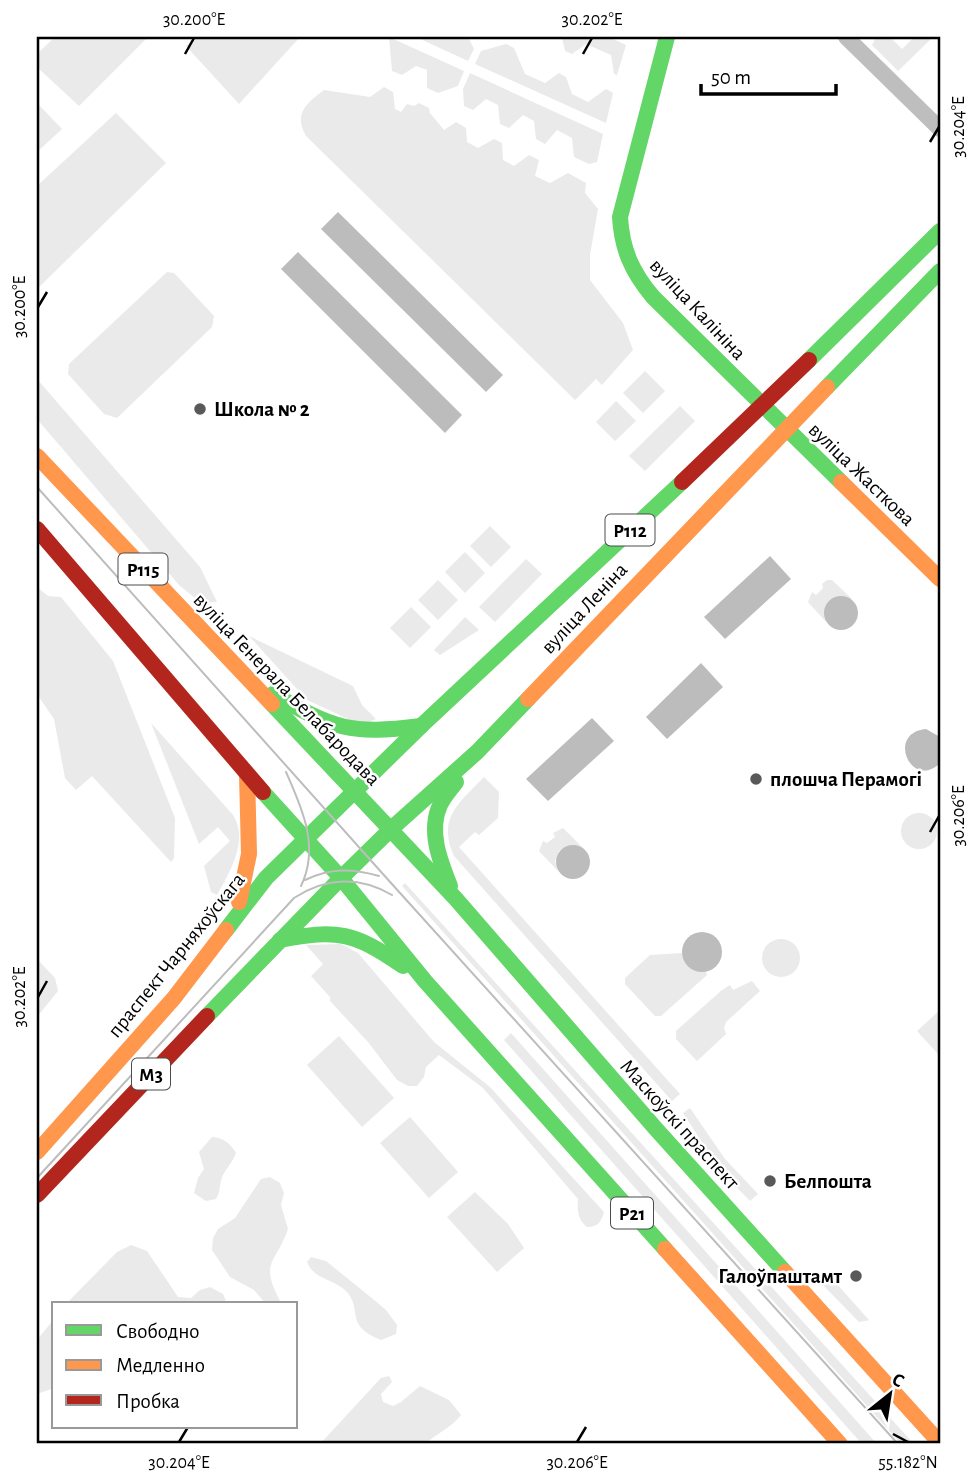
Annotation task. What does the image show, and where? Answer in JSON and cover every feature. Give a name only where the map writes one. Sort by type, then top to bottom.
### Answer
[{"type":"main road","name":"вуліца Калініна","points":[[667,37],[620,217],[621,240],[626,260],[636,278],[653,297],[785,428]]},
{"type":"main road","name":"вуліца Леніна","points":[[355,792],[421,726],[762,406],[940,231]]},
{"type":"main road","name":"вуліца Леніна","points":[[341,878],[477,752],[785,428],[940,271]]},
{"type":"main road","name":"вуліца Жасткова","points":[[785,428],[940,579]]},
{"type":"main road","name":"вуліца Генерала Белабародава","points":[[37,456],[391,829]]},
{"type":"main road","name":"Р115","points":[[37,529],[305,840]]},
{"type":"main road","points":[[250,682],[337,726],[369,732],[421,726]]},
{"type":"main road","points":[[456,899],[441,862],[435,828],[438,807],[477,752]]},
{"type":"main road","points":[[234,917],[248,874],[251,848],[247,774]]},
{"type":"main road","name":"праспект Чарняхоўскага","points":[[37,1152],[174,998],[266,878],[355,792]]},
{"type":"main road","name":"Маскоўскі праспект","points":[[391,829],[456,899],[656,1129],[940,1443]]},
{"type":"main road","name":"Р21","points":[[305,840],[341,878],[425,981],[840,1444]]},
{"type":"main road","name":"М3","points":[[37,1195],[341,878]]},
{"type":"main road","points":[[280,940],[333,932],[358,937],[425,981]]},
{"type":"street","points":[[846,37],[940,129]]},
{"type":"shaded area","points":[[55,37],[148,37],[79,106],[37,67],[37,54]]},
{"type":"shaded area","points":[[195,37],[300,37],[239,104],[186,46]]},
{"type":"shaded area","points":[[389,37],[464,71],[458,86],[438,93],[427,88],[427,70],[416,66],[402,75],[392,71]]},
{"type":"shaded area","points":[[416,37],[468,37],[474,49],[468,61]]},
{"type":"shaded area","points":[[562,37],[609,37],[626,45],[617,75],[614,74],[611,55],[586,44],[572,54],[565,51]]},
{"type":"shaded area","points":[[876,37],[890,37],[902,49],[914,37],[933,37],[898,71],[872,45]]},
{"type":"shaded area","points":[[506,44],[514,48],[525,74],[545,83],[559,73],[566,77],[572,94],[588,102],[606,89],[613,93],[606,123],[475,64],[481,51]]},
{"type":"shaded area","points":[[470,73],[603,134],[597,162],[589,164],[574,157],[572,138],[557,130],[545,144],[536,139],[534,121],[523,115],[509,128],[500,124],[498,105],[486,99],[473,110],[464,106],[463,89]]},
{"type":"shaded area","points":[[384,87],[393,92],[395,109],[401,112],[407,104],[414,106],[419,103],[429,108],[444,130],[456,122],[466,128],[467,142],[478,148],[494,139],[502,143],[503,160],[514,166],[529,155],[539,160],[535,176],[550,183],[568,173],[586,183],[585,193],[598,209],[590,255],[590,280],[623,323],[633,350],[602,385],[596,379],[575,400],[306,136],[301,121],[304,109],[324,90],[370,97]]},
{"type":"shaded area","points":[[37,103],[62,129],[37,152]]},
{"type":"shaded area","points":[[116,113],[166,163],[37,289],[37,186]]},
{"type":"shaded area","points":[[338,212],[503,375],[486,392],[321,229]]},
{"type":"shaded area","points":[[298,252],[462,415],[445,433],[281,269]]},
{"type":"shaded area","points":[[167,272],[174,273],[214,316],[212,327],[117,418],[104,414],[68,374],[69,364]]},
{"type":"shaded area","points":[[645,371],[665,391],[643,413],[623,393]]},
{"type":"shaded area","points":[[37,379],[200,567],[217,602],[201,603],[179,585],[37,419]]},
{"type":"shaded area","points":[[616,401],[636,421],[615,441],[596,422]]},
{"type":"shaded area","points":[[680,406],[695,421],[645,471],[629,456]]},
{"type":"shaded area","points":[[490,526],[511,547],[491,567],[470,546]]},
{"type":"shaded area","points":[[465,552],[485,573],[465,593],[445,572]]},
{"type":"shaded area","points":[[770,556],[791,579],[725,639],[704,617]]},
{"type":"shaded area","points":[[526,559],[542,574],[495,622],[479,607]]},
{"type":"shaded area","points":[[438,580],[458,600],[438,620],[418,600]]},
{"type":"shaded area","points":[[827,580],[832,580],[853,600],[841,597],[831,601],[826,610],[826,622],[808,602],[812,592],[816,595]]},
{"type":"shaded area","points":[[38,588],[48,596],[61,597],[113,661],[175,818],[174,858],[171,862],[92,776],[76,790],[65,778],[54,719],[37,694]]},
{"type":"shaded area","points":[[841,596],[853,601],[858,613],[853,625],[841,630],[829,625],[824,613],[829,601]]},
{"type":"shaded area","points":[[411,607],[431,627],[410,648],[390,628]]},
{"type":"shaded area","points":[[465,617],[479,630],[440,655],[434,650]]},
{"type":"shaded area","points":[[249,636],[353,686],[362,705],[376,719],[361,725],[307,700]]},
{"type":"shaded area","points":[[701,663],[723,687],[667,739],[646,717]]},
{"type":"shaded area","points":[[592,718],[614,741],[548,801],[526,779]]},
{"type":"shaded area","points":[[151,723],[233,815],[237,825],[239,835],[236,856],[217,895],[211,892],[204,866],[230,841],[218,827],[199,844]]},
{"type":"shaded area","points":[[926,729],[940,737],[940,763],[930,770],[920,770],[912,766],[905,749],[907,740],[914,733]]},
{"type":"shaded area","points":[[484,777],[499,792],[498,818],[479,835],[475,832],[459,847],[680,1094],[672,1101],[454,856],[449,843],[449,821],[459,803]]},
{"type":"shaded area","points":[[919,813],[932,818],[937,831],[932,844],[919,849],[906,844],[901,831],[906,818]]},
{"type":"shaded area","points":[[563,828],[584,849],[579,846],[559,851],[555,861],[558,871],[539,851],[543,841],[547,843],[555,837],[553,833]]},
{"type":"shaded area","points":[[573,845],[585,850],[590,862],[585,874],[573,879],[561,874],[556,862],[561,850]]},
{"type":"shaded area","points":[[405,883],[914,1444],[901,1444],[402,886]]},
{"type":"shaded area","points":[[702,932],[716,938],[722,952],[716,966],[702,972],[688,966],[682,952],[688,938]]},
{"type":"shaded area","points":[[781,939],[795,944],[800,958],[795,972],[781,977],[767,972],[762,958],[767,944]]},
{"type":"shaded area","points":[[341,944],[358,953],[434,1042],[490,1087],[604,1212],[598,1223],[587,1227],[584,1224],[579,1215],[578,1199],[483,1088],[439,1055],[426,1067],[424,1077],[417,1086],[408,1086],[397,1080],[311,976],[323,964],[306,945]]},
{"type":"shaded area","points":[[682,953],[690,967],[706,972],[707,975],[661,1016],[655,1016],[625,984],[625,978],[650,955]]},
{"type":"shaded area","points":[[37,959],[55,978],[58,991],[37,1017]]},
{"type":"shaded area","points":[[752,981],[760,991],[726,1022],[726,1034],[697,1061],[676,1039],[676,1031],[722,990],[730,985],[733,990]]},
{"type":"shaded area","points":[[940,1010],[940,1052],[938,1054],[917,1031]]},
{"type":"shaded area","points":[[511,1033],[877,1444],[862,1444],[504,1040]]},
{"type":"shaded area","points":[[339,1036],[394,1098],[362,1127],[307,1065]]},
{"type":"shaded area","points":[[690,1108],[725,1159],[758,1194],[750,1201],[720,1170],[683,1113]]},
{"type":"shaded area","points":[[410,1117],[458,1172],[429,1198],[380,1143]]},
{"type":"shaded area","points":[[212,1137],[226,1142],[236,1153],[223,1175],[216,1199],[206,1201],[194,1193],[204,1169],[199,1152]]},
{"type":"shaded area","points":[[270,1177],[280,1183],[284,1193],[281,1205],[288,1229],[270,1270],[280,1302],[264,1302],[254,1290],[230,1277],[212,1250],[213,1238],[218,1229],[235,1218],[261,1179]]},
{"type":"shaded area","points":[[475,1192],[508,1224],[524,1248],[497,1272],[447,1217]]},
{"type":"shaded area","points":[[131,1245],[147,1251],[178,1297],[191,1298],[200,1290],[210,1287],[223,1294],[226,1302],[68,1302],[117,1252]]},
{"type":"shaded area","points":[[311,1257],[326,1261],[386,1310],[397,1325],[396,1334],[381,1340],[362,1329],[352,1299],[337,1284],[310,1268],[307,1262]]},
{"type":"shaded area","points":[[828,1274],[870,1320],[859,1322],[820,1282]]},
{"type":"shaded area","points":[[52,1321],[52,1389],[37,1394],[37,1340]]},
{"type":"shaded area","points":[[389,1376],[392,1382],[381,1394],[383,1402],[393,1406],[420,1386],[449,1400],[461,1415],[425,1444],[320,1444],[381,1378]]},
{"type":"tram line","points":[[37,487],[898,1444]]},
{"type":"tram line","points":[[286,772],[303,814],[309,842],[309,857],[301,886]]},
{"type":"tram line","points":[[305,880],[341,870],[379,876]]},
{"type":"tram line","points":[[37,1178],[294,898],[318,886],[343,882],[368,884],[392,895]]},
{"type":"traffic: fast","points":[[667,37],[620,217],[629,260],[653,297],[841,482]]},
{"type":"traffic: fast","points":[[809,360],[940,231]]},
{"type":"traffic: fast","points":[[827,387],[940,271]]},
{"type":"traffic: fast","points":[[226,930],[266,878],[421,726],[682,482]]},
{"type":"traffic: fast","points":[[273,694],[312,715],[343,726],[377,730],[421,726]]},
{"type":"traffic: fast","points":[[207,1016],[341,878],[477,752],[528,699]]},
{"type":"traffic: fast","points":[[272,704],[456,899],[656,1129],[785,1272]]},
{"type":"traffic: fast","points":[[450,886],[439,856],[435,825],[440,805],[456,782]]},
{"type":"traffic: fast","points":[[263,792],[341,878],[425,981],[665,1249]]},
{"type":"traffic: fast","points":[[280,940],[331,934],[345,936],[371,946],[403,966]]},
{"type":"traffic: slow","points":[[528,699],[827,387]]},
{"type":"traffic: slow","points":[[37,456],[272,704]]},
{"type":"traffic: slow","points":[[841,482],[940,579]]},
{"type":"traffic: slow","points":[[239,902],[249,854],[247,774]]},
{"type":"traffic: slow","points":[[37,1152],[174,998],[226,930]]},
{"type":"traffic: slow","points":[[665,1249],[840,1444]]},
{"type":"traffic: slow","points":[[785,1272],[940,1443]]},
{"type":"traffic: jam","points":[[682,482],[809,360]]},
{"type":"traffic: jam","points":[[37,529],[263,792]]},
{"type":"traffic: jam","points":[[37,1195],[207,1016]]},
{"type":"place","name":"Школа № 2","points":[[200,409]]},
{"type":"place","name":"плошча Перамогі","points":[[756,779]]},
{"type":"place","name":"Белпошта","points":[[770,1181]]},
{"type":"place","name":"Галоўпаштамт","points":[[856,1276]]}]
